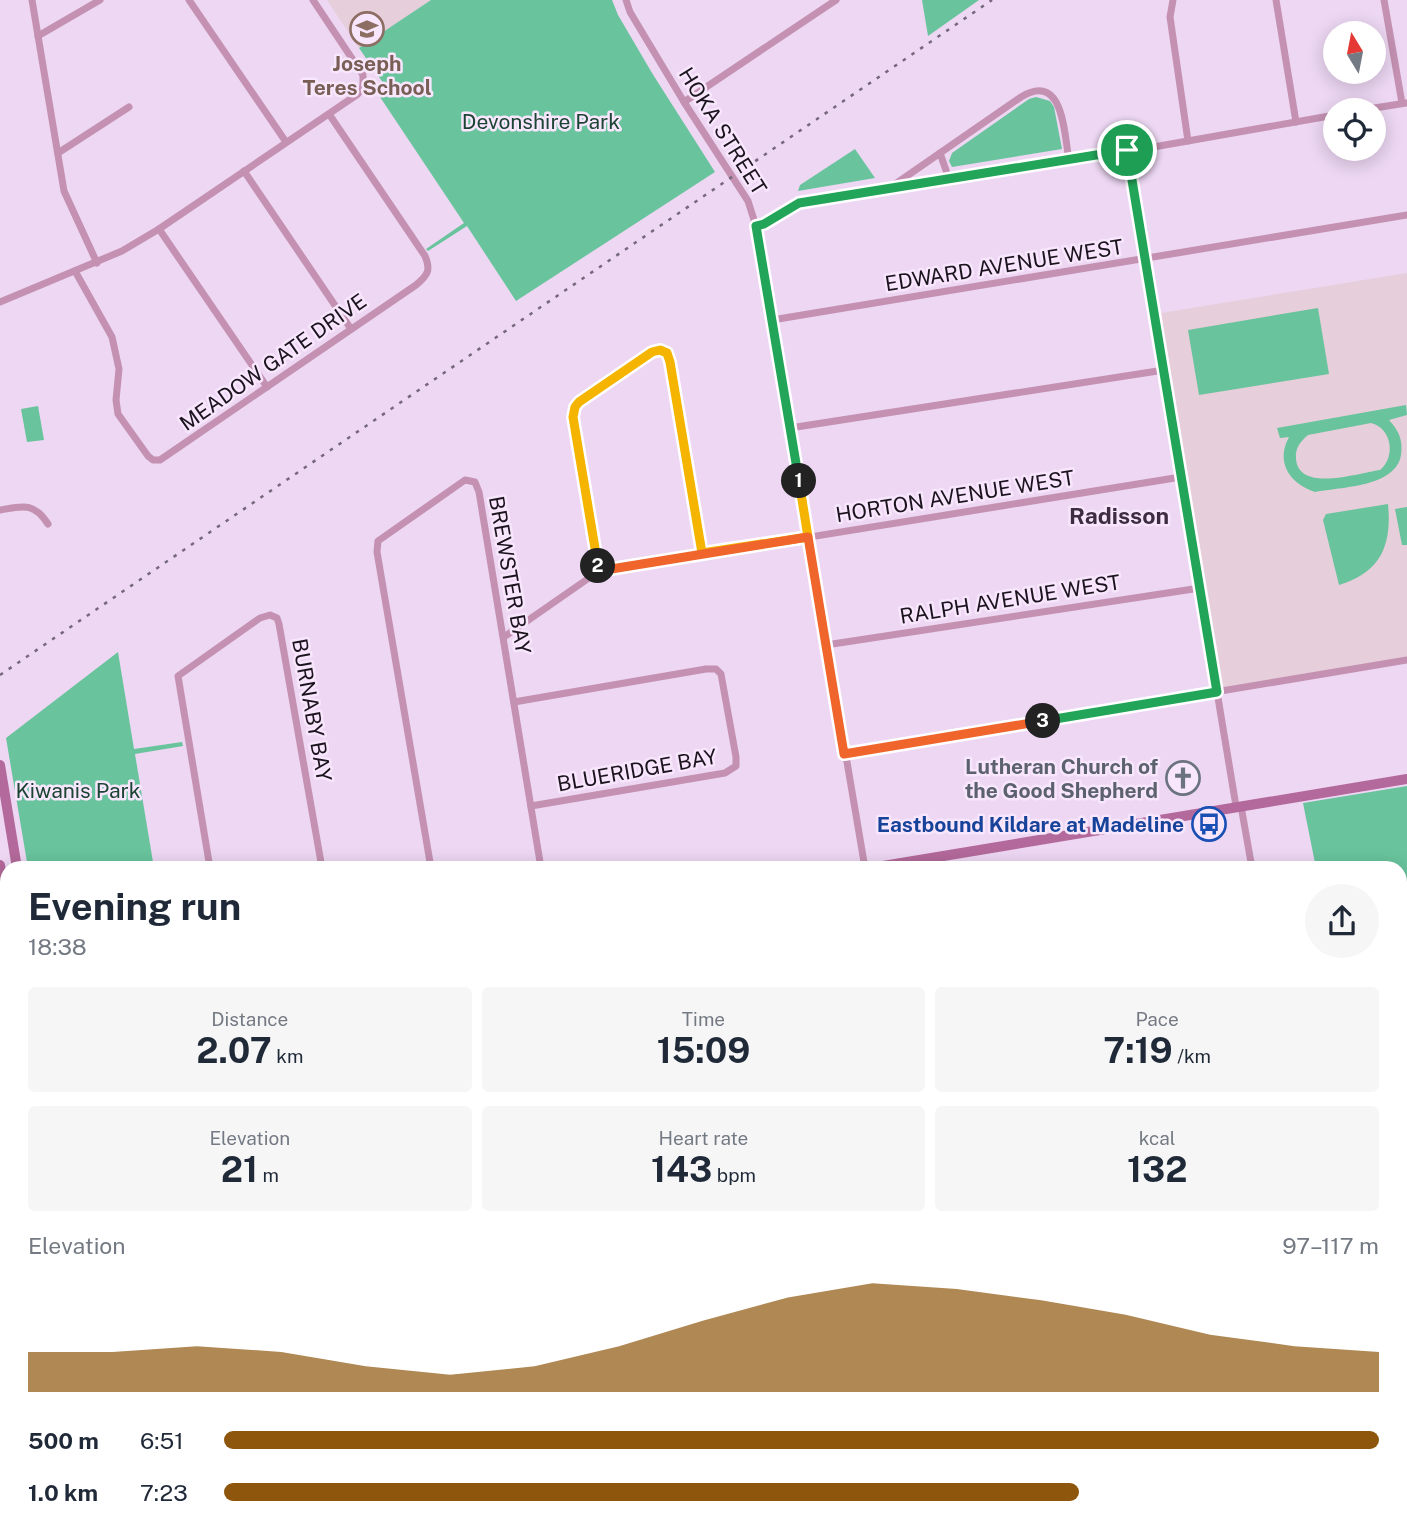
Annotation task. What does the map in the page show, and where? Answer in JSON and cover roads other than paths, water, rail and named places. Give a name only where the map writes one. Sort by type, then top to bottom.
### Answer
[{"type":"street","points":[[32,0],[64,191],[97,263]]},
{"type":"street","points":[[38,36],[100,0]]},
{"type":"street","points":[[189,0],[286,142]]},
{"type":"street","points":[[0,302],[122,251],[159,229],[358,94],[363,86],[363,75],[313,0]]},
{"type":"street","name":"HOKA STREET","points":[[625,0],[684,102],[748,201],[756,226],[864,861]]},
{"type":"street","points":[[684,102],[836,0]]},
{"type":"street","points":[[1172,0],[1170,17],[1188,141]]},
{"type":"street","points":[[1276,0],[1297,122]]},
{"type":"street","points":[[1384,0],[1405,103],[1386,106]]},
{"type":"street","points":[[888,189],[1021,97],[1038,90],[1051,95],[1058,102],[1069,160]]},
{"type":"street","points":[[58,153],[129,107]]},
{"type":"street","name":"MEADOW GATE DRIVE","points":[[75,271],[112,337],[119,369],[116,400],[118,414],[148,456],[153,460],[165,457],[416,285],[428,274],[425,256],[329,114]]},
{"type":"street","points":[[756,226],[799,203],[1323,117]]},
{"type":"street","points":[[1127,150],[1217,692],[1251,861]]},
{"type":"street","points":[[940,152],[949,179]]},
{"type":"street","points":[[244,171],[351,329]]},
{"type":"street","name":"EDWARD AVENUE WEST","points":[[772,320],[1407,215]]},
{"type":"street","points":[[159,229],[267,387]]},
{"type":"street","points":[[599,571],[573,417],[575,407],[652,352],[660,350],[667,353],[670,362],[702,553]]},
{"type":"street","points":[[790,428],[1164,370]]},
{"type":"street","name":"HORTON AVENUE WEST","points":[[504,637],[599,571],[1181,477]]},
{"type":"street","name":"BREWSTER BAY","points":[[430,861],[377,552],[378,541],[465,480],[475,482],[479,492],[540,861]]},
{"type":"street","points":[[0,510],[25,506],[34,508],[48,523]]},
{"type":"street","name":"RALPH AVENUE WEST","points":[[826,645],[1200,588]]},
{"type":"street","name":"BURNABY BAY","points":[[209,861],[178,676],[260,618],[270,615],[277,618],[279,624],[320,861]]},
{"type":"street","points":[[844,754],[1407,660]]},
{"type":"street","name":"BLUERIDGE BAY","points":[[514,702],[716,669],[723,682],[736,757],[736,766],[725,773],[531,806]]},
{"type":"street","points":[[0,765],[16,861]]},
{"type":"street","points":[[913,861],[1407,779]]},
{"type":"railway","points":[[0,675],[992,0]]},
{"type":"place","name":"Joseph Teres School","points":[[367,29]]},
{"type":"place","name":"Lutheran Church of the Good Shepherd","points":[[1183,778]]},
{"type":"place","name":"Eastbound Kildare at Madeline","points":[[1209,824]]},
{"type":"district","name":"Radisson","points":[[1119,515]]},
{"type":"park label","name":"Devonshire Park","points":[[541,121]]},
{"type":"park label","name":"Kiwanis Park","points":[[78,790]]}]
